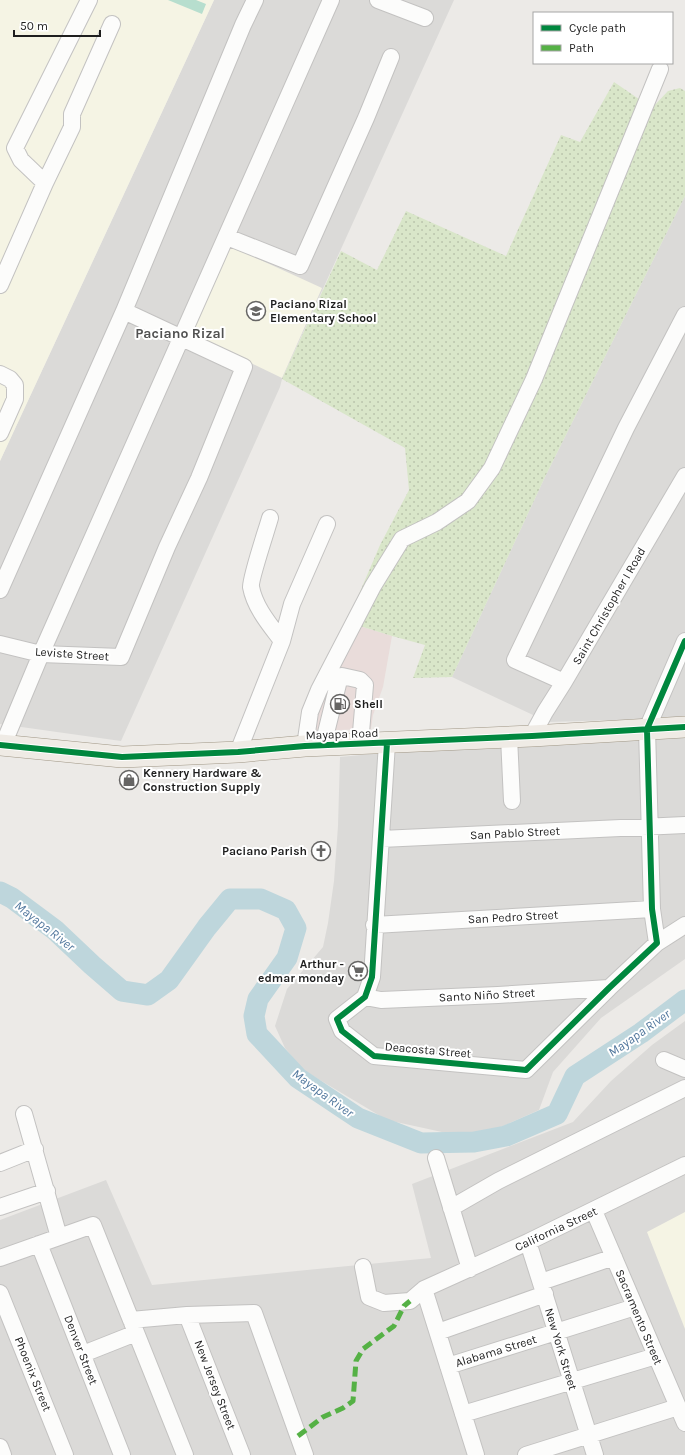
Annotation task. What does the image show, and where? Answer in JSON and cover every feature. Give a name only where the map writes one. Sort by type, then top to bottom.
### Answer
[{"type":"main road","name":"Mayapa Road","points":[[1,745],[122,757],[685,727]]},
{"type":"street","points":[[45,183],[21,160],[15,148],[89,0]]},
{"type":"street","points":[[0,590],[124,312],[243,25],[255,0]]},
{"type":"street","points":[[1,745],[331,0]]},
{"type":"street","points":[[378,0],[425,18]]},
{"type":"street","points":[[0,285],[45,183],[72,127],[72,114],[112,24]]},
{"type":"street","points":[[227,237],[300,266],[366,118],[391,57]]},
{"type":"street","points":[[314,746],[310,712],[319,690],[374,586],[402,539],[437,522],[468,501],[492,468],[537,372],[660,69]]},
{"type":"street","points":[[124,312],[182,339]]},
{"type":"street","points":[[564,682],[515,660],[626,428],[685,315]]},
{"type":"street","name":"Leviste Street","points":[[0,644],[41,654],[121,657],[167,547],[199,478],[244,367],[182,339]]},
{"type":"street","points":[[0,374],[10,379],[15,385],[15,399],[0,433]]},
{"type":"street","name":"Saint Christopher I Road","points":[[532,736],[685,476]]},
{"type":"street","points":[[270,518],[251,585],[256,603],[265,619],[282,641]]},
{"type":"street","points":[[238,752],[282,641],[292,604],[327,524]]},
{"type":"street","points":[[657,943],[652,909],[647,729],[685,641]]},
{"type":"street","points":[[314,746],[339,680],[342,676],[360,680],[365,685],[360,744]]},
{"type":"street","points":[[509,737],[512,801]]},
{"type":"street","points":[[365,997],[372,977],[374,925],[387,743]]},
{"type":"street","name":"San Pablo Street","points":[[381,839],[685,825]]},
{"type":"street","name":"San Pedro Street","points":[[374,925],[652,909]]},
{"type":"street","name":"Deacosta Street","points":[[365,997],[336,1020],[342,1031],[374,1056],[526,1070],[608,988],[657,943],[685,924]]},
{"type":"street","name":"Santo Niño Street","points":[[365,997],[381,1000],[498,996],[608,988]]},
{"type":"street","points":[[664,1060],[685,1069]]},
{"type":"street","points":[[451,1208],[498,1181],[685,1088]]},
{"type":"street","points":[[24,1114],[59,1237]]},
{"type":"street","points":[[0,1163],[35,1149]]},
{"type":"street","points":[[436,1158],[470,1269]]},
{"type":"street","name":"California Street","points":[[364,1267],[369,1297],[384,1303],[410,1301],[424,1289],[594,1211],[685,1165]]},
{"type":"street","points":[[0,1207],[47,1191]]},
{"type":"street","name":"Sacramento Street","points":[[594,1211],[685,1423]]},
{"type":"street","points":[[0,1258],[93,1225],[134,1327],[182,1454]]},
{"type":"street","name":"New York Street","points":[[528,1242],[595,1455]]},
{"type":"street","name":"Denver Street","points":[[39,1244],[122,1455]]},
{"type":"street","points":[[438,1332],[614,1257]]},
{"type":"street","points":[[424,1289],[476,1455]]},
{"type":"street","name":"Phoenix Street","points":[[0,1293],[65,1455]]},
{"type":"street","name":"Alabama Street","points":[[448,1366],[635,1307]]},
{"type":"street","points":[[82,1354],[134,1327],[187,1314],[254,1313],[305,1455]]},
{"type":"street","name":"New Jersey Street","points":[[187,1314],[242,1455]]},
{"type":"street","points":[[464,1414],[656,1356]]},
{"type":"street","points":[[526,1455],[678,1407]]},
{"type":"street","points":[[0,1447],[3,1455]]},
{"type":"shaded area","points":[[0,0],[214,0],[0,461]]},
{"type":"shaded area","points":[[214,0],[454,0],[282,379],[280,387],[121,741],[0,724],[0,461]]},
{"type":"shaded area","points":[[685,196],[685,718],[548,722],[452,677],[545,477]]},
{"type":"shaded area","name":"Paciano Rizal Elementary School","points":[[230,246],[322,288],[282,378],[190,334]]},
{"type":"shaded area","points":[[347,622],[392,636],[383,687],[373,715],[371,729],[305,731]]},
{"type":"shaded area","points":[[685,733],[685,959],[601,1018],[553,1072],[539,1110],[483,1135],[451,1134],[387,1120],[303,1070],[285,1048],[275,1026],[287,989],[323,947],[334,881],[338,826],[340,757],[551,737]]},
{"type":"shaded area","points":[[685,1021],[685,1455],[0,1455],[0,1220],[106,1180],[152,1285],[431,1258],[412,1184],[573,1122],[611,1081],[652,1045]]},
{"type":"shaded area","points":[[685,1212],[685,1329],[647,1232]]},
{"type":"green space","points":[[168,0],[196,0],[206,4],[202,14]]},
{"type":"green space","points":[[614,82],[652,108],[668,91],[680,88],[685,91],[685,196],[545,477],[452,677],[413,678],[425,645],[347,622],[380,545],[409,490],[405,448],[282,379],[341,251],[377,270],[406,211],[506,256],[561,135],[580,142]]},
{"type":"waterway","name":"Mayapa River","points":[[0,892],[12,898],[55,930],[122,991],[148,995],[169,980],[207,927],[230,899],[261,899],[286,910],[296,928],[287,958],[258,999],[254,1016],[257,1034],[298,1078],[358,1118],[421,1143],[474,1142],[506,1136],[557,1114],[575,1076],[641,1033],[685,1000]]},
{"type":"marked path","points":[[298,1436],[323,1417],[343,1408],[353,1401],[356,1361],[363,1349],[394,1326],[404,1306],[410,1301]]},
{"type":"cycle path","points":[[387,743],[372,977],[365,997],[337,1019],[342,1031],[374,1056],[526,1070],[657,943],[652,909],[647,729],[685,641]]},
{"type":"cycle path","points":[[0,745],[122,757],[238,752],[305,746],[532,736],[685,727]]},
{"type":"place","name":"Paciano Rizal Elementary School","points":[[256,311]]},
{"type":"place","name":"Shell","points":[[340,704]]},
{"type":"place","name":"Kennery Hardware & Construction Supply","points":[[129,780]]},
{"type":"place","name":"Paciano Parish","points":[[321,851]]},
{"type":"place","name":"Arthur - edmar monday","points":[[358,971]]},
{"type":"district","name":"Paciano Rizal","points":[[180,333]]}]
